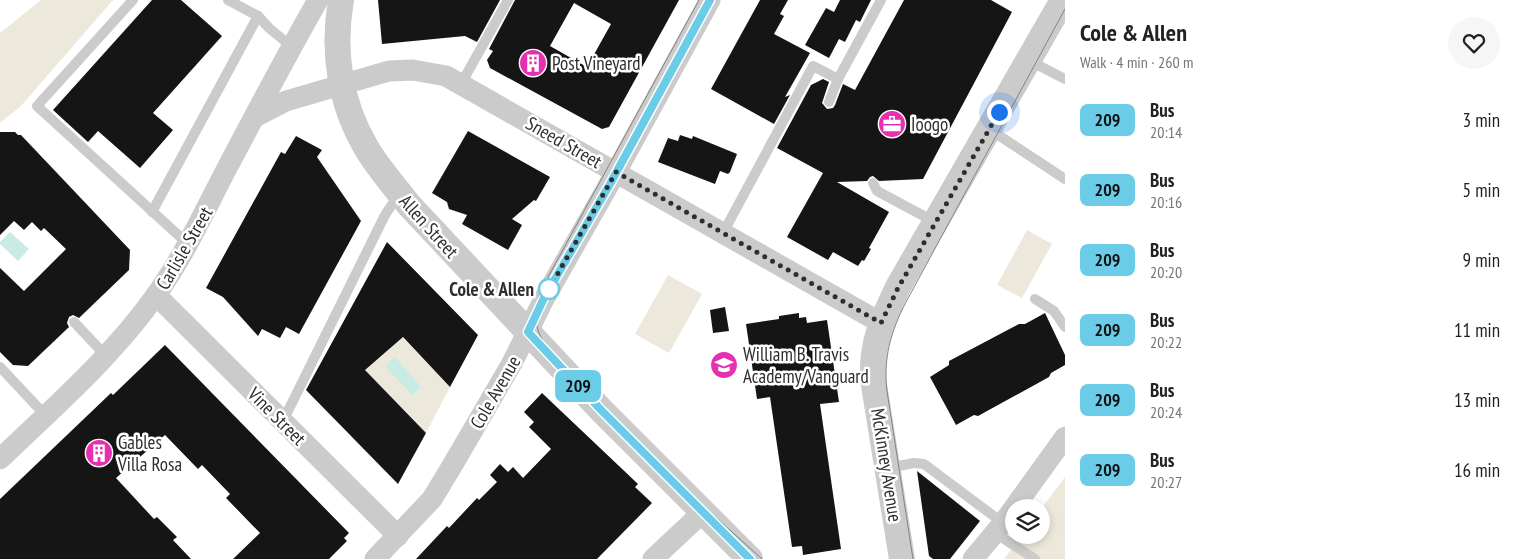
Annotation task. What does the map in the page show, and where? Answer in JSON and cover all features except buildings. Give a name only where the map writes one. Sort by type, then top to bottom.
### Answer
[{"type":"street","name":"Carlisle Street","points":[[0,459],[106,356],[135,323],[156,295],[188,244],[318,0]]},
{"type":"street","name":"Allen Street","points":[[341,0],[338,45],[342,84],[348,110],[367,149],[409,205],[602,411],[750,559]]},
{"type":"street","name":"Cole Avenue","points":[[375,559],[432,499],[512,363],[544,298],[616,172],[710,0]]},
{"type":"street","name":"McKinney Avenue","points":[[902,559],[873,379],[872,365],[881,323],[898,288],[1063,0]]},
{"type":"street","name":"Sneed Street","points":[[254,117],[286,101],[389,71],[413,70],[446,76],[881,323]]},
{"type":"street","name":"Vine Street","points":[[156,295],[398,536]]},
{"type":"street","points":[[973,559],[999,528],[1065,437]]},
{"type":"street","points":[[653,559],[703,512]]},
{"type":"lane","points":[[133,0],[37,106],[188,244]]},
{"type":"lane","points":[[228,0],[258,16],[292,47]]},
{"type":"lane","points":[[461,84],[508,0]]},
{"type":"lane","points":[[829,102],[838,79],[881,0]]},
{"type":"lane","points":[[152,212],[258,16]]},
{"type":"lane","points":[[1029,60],[1065,79]]},
{"type":"lane","points":[[723,233],[813,66],[838,79]]},
{"type":"lane","points":[[989,129],[1065,179]]},
{"type":"lane","points":[[873,183],[877,190],[936,222]]},
{"type":"lane","points":[[283,421],[385,215],[400,194]]},
{"type":"lane","points":[[1035,299],[1054,311],[1065,328]]},
{"type":"lane","points":[[74,322],[106,356]]},
{"type":"lane","points":[[0,367],[46,416]]},
{"type":"lane","points":[[887,468],[914,463],[924,464],[1035,559]]},
{"type":"shaded area","points":[[41,0],[113,0],[21,106],[0,123],[0,33]]},
{"type":"shaded area","points":[[1027,230],[1052,244],[1022,298],[997,285]]},
{"type":"shaded area","points":[[10,232],[29,249],[18,261],[0,244]]},
{"type":"shaded area","points":[[668,275],[702,294],[669,353],[635,334]]},
{"type":"shaded area","points":[[400,335],[450,387],[426,433],[364,369],[378,356],[381,357]]},
{"type":"shaded area","points":[[395,357],[421,387],[412,395],[385,366]]},
{"type":"shaded area","points":[[1065,477],[1065,559],[1004,559],[1015,544],[1050,544],[1048,499]]},
{"type":"tram line","points":[[699,0],[541,290],[536,310],[537,327],[555,358],[673,479],[762,559]]},
{"type":"tram line","points":[[913,559],[887,391],[886,367],[892,334],[906,302],[1065,9]]},
{"type":"bus line","name":"209","points":[[710,0],[610,184],[544,298],[528,332],[602,411],[750,559]]},
{"type":"place","name":"Post Vineyard","points":[[533,63]]},
{"type":"place","name":"Ioogo","points":[[892,124]]},
{"type":"place","name":"Cole & Allen","points":[[549,289]]},
{"type":"place","name":"William B. Travis Academy/Vanguard","points":[[724,365]]},
{"type":"place","name":"Gables Villa Rosa","points":[[99,453]]},
{"type":"route","points":[[549,289],[616,172],[881,323],[898,288],[999,112]]}]
